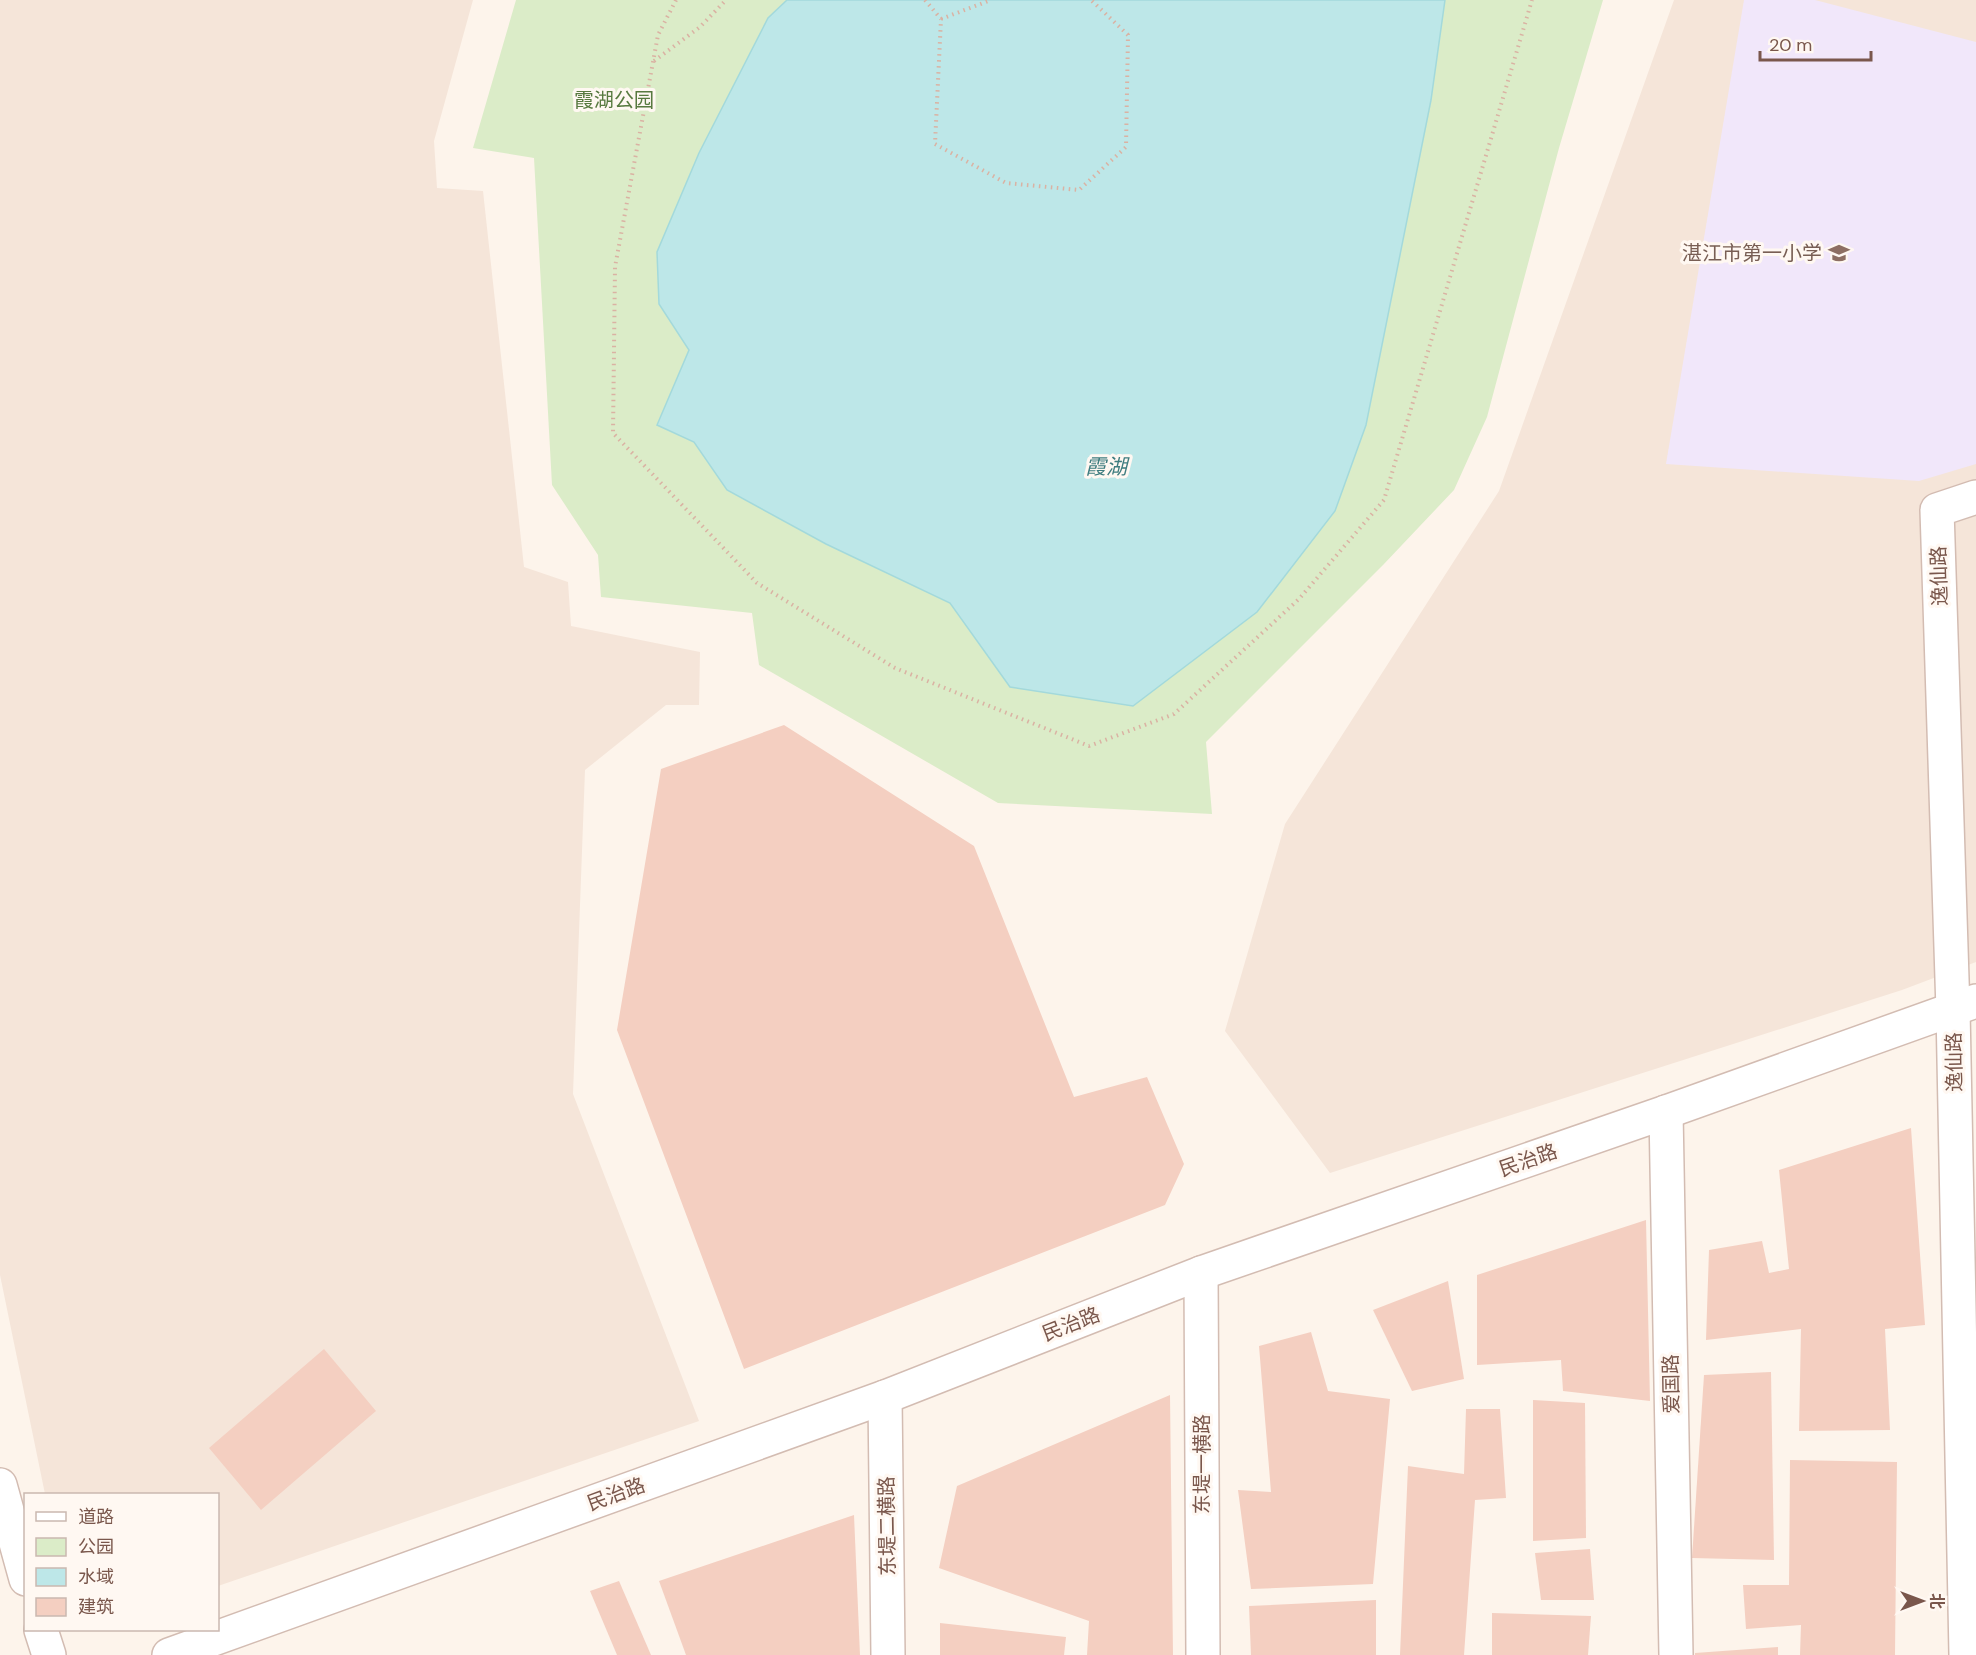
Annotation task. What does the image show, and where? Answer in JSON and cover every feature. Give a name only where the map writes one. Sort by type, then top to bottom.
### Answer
[{"type":"street","name":"逸仙路","points":[[1965,1655],[1964,1005],[1937,510],[1976,497]]},
{"type":"street","name":"民治路","points":[[169,1655],[885,1397],[1201,1273],[1666,1112],[1964,1005]]},
{"type":"street","name":"爱国路","points":[[1666,1112],[1676,1655]]},
{"type":"street","name":"东堤一横路","points":[[1201,1273],[1203,1655]]},
{"type":"street","name":"东堤二横路","points":[[885,1397],[888,1655]]},
{"type":"street","points":[[0,1485],[24,1572]]},
{"type":"street","points":[[42,1631],[50,1655]]},
{"type":"path","points":[[676,0],[658,35],[615,267],[613,433],[757,583],[895,668],[1089,746],[1174,714],[1299,599],[1384,500],[1532,0]]},
{"type":"path","points":[[653,61],[700,27],[726,0]]},
{"type":"path","points":[[925,0],[941,19],[936,144],[1006,183],[1079,190],[1126,147],[1128,35],[1091,0]]},
{"type":"path","points":[[941,19],[991,0]]},
{"type":"shaded area","points":[[0,0],[473,0],[434,141],[437,188],[483,191],[524,567],[568,582],[571,626],[700,652],[699,705],[666,705],[585,770],[573,1094],[699,1421],[219,1586],[219,1493],[45,1493],[0,1275]]},
{"type":"shaded area","points":[[1674,0],[1976,0],[1976,962],[1902,990],[1330,1173],[1225,1031],[1285,824],[1499,491]]},
{"type":"shaded area","name":"湛江市第一小学","points":[[1744,0],[1815,0],[1976,42],[1976,464],[1919,481],[1666,464]]},
{"type":"green space","name":"霞湖公园","points":[[516,0],[787,0],[768,18],[699,153],[659,304],[689,350],[657,425],[694,442],[727,490],[826,544],[950,603],[1010,687],[1366,425],[1431,100],[1445,0],[1603,0],[1559,148],[1487,417],[1454,490],[1384,564],[1206,742],[1212,814],[998,803],[759,665],[752,613],[601,597],[598,555],[552,485],[534,158],[473,148]]},
{"type":"water","name":"霞湖","points":[[787,0],[1445,0],[1431,100],[1366,425],[1335,511],[1257,612],[1133,706],[1010,687],[950,603],[826,544],[727,490],[694,442],[657,425],[689,350],[659,304],[657,252],[699,153],[768,18]]},
{"type":"building","points":[[784,725],[974,846],[1074,1097],[1147,1077],[1184,1164],[1165,1205],[744,1369],[617,1030],[661,769]]},
{"type":"building","points":[[1911,1128],[1925,1325],[1885,1329],[1890,1430],[1799,1431],[1801,1329],[1706,1340],[1709,1250],[1762,1241],[1769,1273],[1789,1269],[1779,1170]]},
{"type":"building","points":[[1646,1220],[1650,1401],[1563,1391],[1561,1360],[1477,1365],[1477,1275]]},
{"type":"building","points":[[1448,1281],[1464,1379],[1412,1391],[1373,1310]]},
{"type":"building","points":[[1311,1332],[1328,1391],[1390,1399],[1373,1584],[1251,1589],[1238,1490],[1271,1492],[1259,1346]]},
{"type":"building","points":[[324,1349],[376,1411],[261,1510],[209,1448]]},
{"type":"building","points":[[1771,1372],[1774,1560],[1692,1558],[1704,1375]]},
{"type":"building","points":[[1170,1395],[1173,1655],[1087,1655],[1089,1621],[939,1568],[957,1486]]},
{"type":"building","points":[[1533,1400],[1585,1403],[1586,1538],[1533,1541]]},
{"type":"building","points":[[1466,1409],[1500,1409],[1506,1498],[1475,1500],[1464,1655],[1400,1655],[1408,1466],[1464,1474]]},
{"type":"building","points":[[1790,1460],[1897,1462],[1895,1655],[1800,1655],[1801,1625],[1746,1629],[1743,1585],[1789,1585]]},
{"type":"building","points":[[854,1515],[860,1655],[686,1655],[659,1581]]},
{"type":"building","points":[[1590,1549],[1594,1600],[1541,1600],[1535,1553]]},
{"type":"building","points":[[619,1581],[651,1655],[617,1655],[590,1591]]},
{"type":"building","points":[[1376,1600],[1376,1655],[1251,1655],[1249,1606]]},
{"type":"building","points":[[1492,1613],[1591,1616],[1588,1655],[1492,1655]]},
{"type":"building","points":[[940,1623],[1066,1637],[1064,1655],[940,1655]]},
{"type":"building","points":[[1778,1647],[1778,1655],[1695,1655],[1695,1653]]},
{"type":"place","name":"湛江市第一小学","points":[[1839,253]]}]
